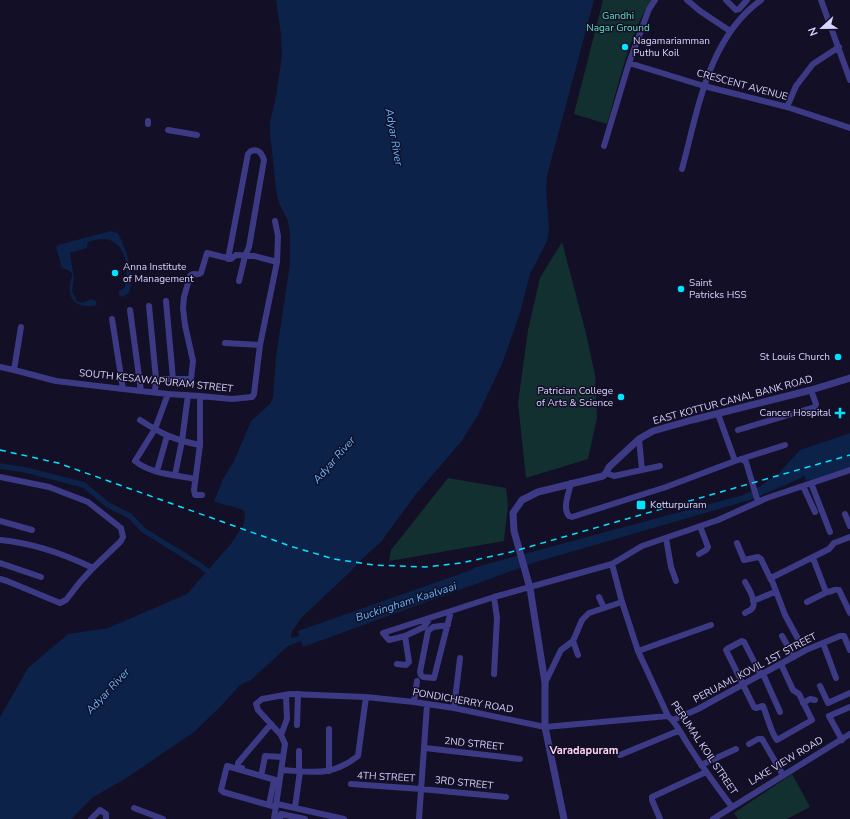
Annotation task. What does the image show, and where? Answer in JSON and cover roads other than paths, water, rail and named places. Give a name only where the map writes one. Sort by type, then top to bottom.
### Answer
[{"type":"street","points":[[604,146],[629,63],[649,9],[655,0]]},
{"type":"street","points":[[687,0],[700,11],[730,31]]},
{"type":"street","points":[[726,0],[736,10],[739,9],[746,0]]},
{"type":"street","points":[[821,0],[850,80]]},
{"type":"street","points":[[682,169],[704,86],[716,56],[730,31],[756,1]]},
{"type":"street","points":[[787,107],[796,86],[813,64],[838,47]]},
{"type":"street","name":"CRESCENT AVENUE","points":[[629,63],[704,86],[787,107],[850,128]]},
{"type":"street","points":[[168,130],[197,135]]},
{"type":"street","points":[[228,258],[248,154],[249,152],[258,150],[262,153],[264,160],[249,247],[245,256],[239,281]]},
{"type":"street","name":"SOUTH KESAWAPURAM STREET","points":[[0,368],[14,370],[56,381],[123,389],[232,399],[252,397],[254,394],[260,345],[277,262],[278,236],[275,222]]},
{"type":"street","points":[[156,379],[191,380],[193,361],[185,325],[184,297],[190,276],[192,274],[200,275],[202,273],[207,253],[233,259],[236,255],[254,256],[277,262]]},
{"type":"street","points":[[166,301],[173,379]]},
{"type":"street","points":[[149,306],[156,379],[155,392]]},
{"type":"street","points":[[130,310],[141,391]]},
{"type":"street","points":[[112,319],[123,389]]},
{"type":"street","points":[[14,370],[21,327]]},
{"type":"street","points":[[225,343],[260,345]]},
{"type":"street","name":"EAST KOTTUR CANAL BANK ROAD","points":[[564,819],[545,727],[545,684],[530,588],[514,531],[513,513],[522,500],[538,492],[601,477],[606,473],[609,467],[639,439],[661,428],[811,390],[850,378]]},
{"type":"street","points":[[738,430],[814,407],[816,402],[811,390]]},
{"type":"street","points":[[168,394],[155,429],[135,461],[143,466],[157,471],[195,479]]},
{"type":"street","points":[[175,475],[182,441],[188,395]]},
{"type":"street","points":[[200,396],[200,445],[194,493],[197,496],[202,495]]},
{"type":"street","points":[[718,414],[737,460]]},
{"type":"street","points":[[140,420],[167,436],[200,445]]},
{"type":"street","points":[[157,471],[167,436]]},
{"type":"street","points":[[639,439],[642,470]]},
{"type":"street","points":[[571,483],[566,502],[566,510],[569,516],[572,517],[666,488],[737,460],[785,445]]},
{"type":"street","points":[[737,460],[745,460],[758,500]]},
{"type":"street","points":[[606,473],[614,476],[660,466]]},
{"type":"street","points":[[430,618],[424,627],[405,636],[389,640],[383,633],[494,597],[612,564],[642,546],[718,520],[758,500],[850,470]]},
{"type":"street","points":[[0,477],[49,487],[88,502],[122,528],[123,537],[121,541],[93,568],[66,600],[60,603],[0,579]]},
{"type":"street","points":[[811,483],[830,532]]},
{"type":"street","points":[[803,486],[814,512]]},
{"type":"street","points":[[845,514],[850,526]]},
{"type":"street","points":[[0,521],[32,530]]},
{"type":"street","points":[[699,554],[708,547],[700,526]]},
{"type":"street","points":[[771,579],[832,548],[834,543],[850,537]]},
{"type":"street","points":[[666,538],[671,567],[676,581]]},
{"type":"street","points":[[0,540],[19,542],[64,555],[93,568]]},
{"type":"street","points":[[736,543],[744,560],[758,557],[762,559],[785,615],[796,637]]},
{"type":"street","points":[[813,558],[827,592]]},
{"type":"street","points":[[0,563],[41,577]]},
{"type":"street","name":"PERUMAL KOIL STREET","points":[[612,564],[622,602],[638,651],[670,718],[701,765],[732,807]]},
{"type":"street","points":[[744,582],[754,600],[752,609],[745,613]]},
{"type":"street","points":[[807,602],[836,589],[839,590],[850,613]]},
{"type":"street","points":[[754,600],[775,592]]},
{"type":"street","points":[[494,597],[497,618],[494,674]]},
{"type":"street","points":[[600,597],[604,608]]},
{"type":"street","points":[[545,684],[561,650],[573,641],[582,620],[589,613],[622,602]]},
{"type":"street","points":[[448,625],[433,627],[428,631],[420,672],[420,675],[423,677],[434,678],[448,625],[451,611]]},
{"type":"street","points":[[638,651],[711,625]]},
{"type":"street","points":[[397,664],[406,665],[409,662],[405,636]]},
{"type":"street","points":[[782,636],[794,657]]},
{"type":"street","name":"PERUAML KOVIL 1ST STREET","points":[[670,718],[698,709],[806,650],[840,636],[846,638],[850,650]]},
{"type":"street","points":[[573,641],[578,655]]},
{"type":"street","points":[[780,712],[762,674],[744,642],[742,641],[726,650],[755,708],[764,706],[776,740],[812,720],[798,692],[793,690],[781,664]]},
{"type":"street","points":[[823,643],[836,678]]},
{"type":"street","points":[[454,708],[460,658]]},
{"type":"street","points":[[414,701],[417,682]]},
{"type":"street","points":[[820,686],[828,703],[850,693]]},
{"type":"street","name":"PONDICHERRY ROAD","points":[[271,724],[258,710],[256,704],[262,699],[290,694],[414,701],[545,727],[670,718]]},
{"type":"street","points":[[297,725],[298,694]]},
{"type":"street","points":[[281,735],[287,719],[286,695]]},
{"type":"street","points":[[282,770],[313,772],[329,771],[341,768],[358,756],[366,698]]},
{"type":"street","points":[[803,702],[812,698],[815,700]]},
{"type":"street","points":[[419,819],[428,705]]},
{"type":"street","points":[[842,740],[829,716],[850,707]]},
{"type":"street","points":[[269,805],[282,770],[285,744],[281,735],[271,724],[238,763],[238,766],[262,772],[278,779]]},
{"type":"street","points":[[329,729],[329,771]]},
{"type":"street","points":[[620,755],[678,731]]},
{"type":"street","name":"LAKE VIEW ROAD","points":[[713,819],[850,734]]},
{"type":"street","points":[[749,744],[758,739],[762,739],[783,775]]},
{"type":"street","name":"2ND STREET","points":[[425,748],[520,758]]},
{"type":"street","points":[[701,765],[736,749]]},
{"type":"street","points":[[295,808],[300,771],[299,751]]},
{"type":"street","points":[[262,772],[265,756],[283,757]]},
{"type":"street","points":[[278,779],[228,766],[221,790],[223,792],[269,805],[295,808],[344,819]]},
{"type":"street","points":[[660,819],[651,799],[652,797],[706,772]]},
{"type":"street","points":[[274,819],[278,779]]},
{"type":"street","name":"4TH STREET","points":[[351,784],[421,789]]},
{"type":"street","name":"3RD STREET","points":[[421,789],[506,797]]},
{"type":"street","points":[[276,806],[281,816],[305,819]]},
{"type":"street","points":[[134,808],[163,819]]},
{"type":"street","points":[[91,819],[100,810],[106,814],[106,819]]},
{"type":"water","name":"Adyar River","points":[[276,0],[594,0],[547,176],[546,189],[549,229],[547,241],[530,274],[520,313],[502,364],[478,415],[461,442],[416,494],[381,542],[301,618],[291,634],[292,638],[299,636],[298,631],[476,567],[743,495],[759,487],[779,473],[800,450],[850,433],[850,467],[806,481],[804,475],[801,478],[753,499],[536,562],[303,647],[301,641],[288,646],[251,680],[240,685],[194,732],[125,779],[93,797],[71,819],[0,819],[0,717],[28,668],[68,634],[108,628],[187,594],[230,545],[243,526],[245,517],[244,511],[214,501],[223,479],[234,461],[251,421],[270,404],[273,397],[276,357],[290,263],[290,235],[288,221],[279,203],[276,190],[270,133],[270,121],[275,102],[282,55]]},
{"type":"water","points":[[111,231],[118,233],[127,255],[131,270],[131,285],[129,293],[123,297],[119,295],[119,291],[125,287],[126,272],[126,261],[122,250],[109,240],[98,239],[88,242],[87,248],[70,253],[74,278],[72,291],[77,301],[82,303],[91,299],[96,301],[97,305],[86,306],[77,303],[71,297],[70,292],[72,273],[62,268],[56,247],[58,245]]},
{"type":"waterway","name":"Buckingham Kaalvaai","points":[[0,466],[26,470],[84,485],[108,505],[130,516],[143,530],[200,565],[212,575]]},
{"type":"railway","points":[[0,450],[58,463],[293,547],[334,559],[374,565],[425,567],[461,563],[511,552],[850,455]]},
{"type":"place","name":"Nagamariamman Puthu Koil","points":[[625,47]]},
{"type":"place","name":"Anna Institute of Management","points":[[115,273]]},
{"type":"place","name":"Saint Patricks HSS","points":[[681,289]]},
{"type":"place","name":"St Louis Church","points":[[838,357]]},
{"type":"place","name":"Patrician College of Arts & Science","points":[[621,397]]},
{"type":"place","name":"Cancer Hospital","points":[[840,413]]},
{"type":"place","name":"Kotturpuram","points":[[641,505]]},
{"type":"district","name":"Varadapuram","points":[[584,750]]},
{"type":"park label","name":"Gandhi Nagar Ground","points":[[618,22]]}]
